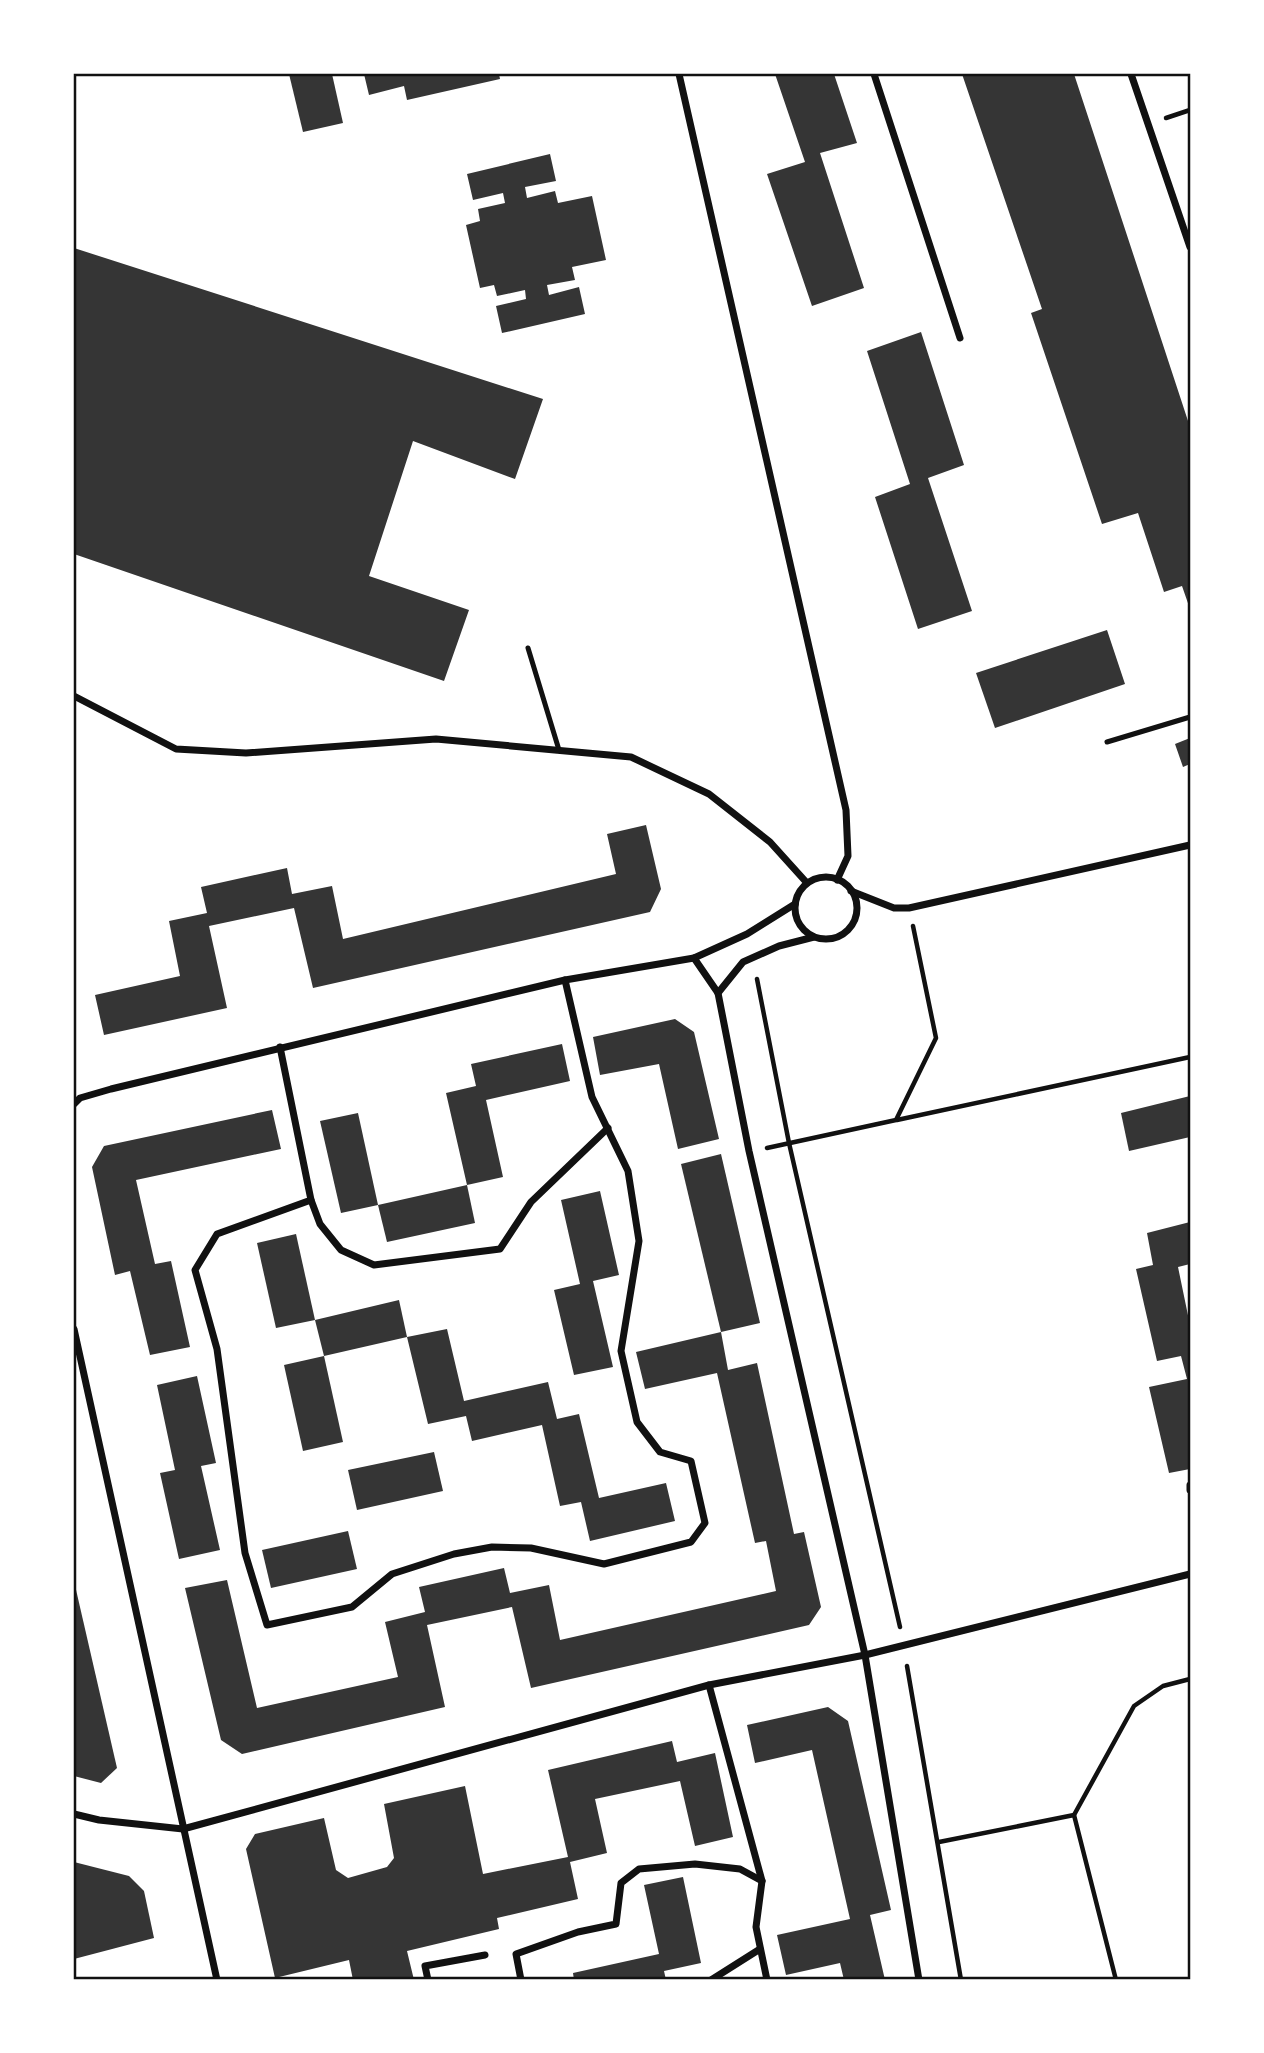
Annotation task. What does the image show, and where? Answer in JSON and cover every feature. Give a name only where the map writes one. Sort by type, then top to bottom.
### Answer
[{"type":"street","points":[[679,74],[846,810],[848,856],[837,880]]},
{"type":"street","points":[[874,74],[960,338]]},
{"type":"street","points":[[1131,74],[1191,247]]},
{"type":"street","points":[[74,696],[176,749],[246,753],[436,739],[631,757],[709,794],[770,842],[807,883]]},
{"type":"street","points":[[74,1104],[80,1098],[111,1089],[280,1047],[565,980],[695,958],[747,934],[795,904],[807,883],[818,878],[837,880],[851,891],[894,908],[909,908],[1191,845]]},
{"type":"street","points":[[718,993],[743,962],[753,957],[779,946],[815,937],[828,939],[840,936],[850,927],[857,903],[851,891]]},
{"type":"street","points":[[795,904],[799,924],[815,937]]},
{"type":"street","points":[[695,958],[718,993],[749,1151],[864,1655],[919,1979]]},
{"type":"street","points":[[310,1200],[217,1234],[195,1270],[217,1349],[246,1553],[267,1625],[352,1607],[392,1574],[454,1554],[492,1547],[531,1548],[604,1564],[691,1542],[705,1523],[691,1461],[660,1452],[637,1422],[621,1351],[639,1241],[628,1171],[592,1097],[565,980]]},
{"type":"street","points":[[280,1047],[310,1200],[320,1224],[341,1250],[374,1265],[500,1249],[531,1202],[608,1128]]},
{"type":"street","points":[[74,1329],[217,1979]]},
{"type":"street","points":[[74,1814],[99,1821],[183,1829],[709,1685],[864,1655],[1191,1574]]},
{"type":"street","points":[[709,1685],[762,1881],[756,1927],[767,1979]]},
{"type":"street","points":[[521,1979],[516,1954],[578,1932],[616,1924],[621,1883],[639,1869],[695,1864],[740,1869],[762,1881]]},
{"type":"street","points":[[711,1979],[760,1949]]},
{"type":"street","points":[[428,1979],[425,1966],[485,1955]]},
{"type":"lane","points":[[528,648],[559,750]]},
{"type":"lane","points":[[1107,742],[1191,717]]},
{"type":"path","points":[[896,1120],[936,1038],[909,908]]},
{"type":"path","points":[[753,957],[789,1143],[904,1645],[961,1979]]},
{"type":"path","points":[[749,1151],[1191,1057]]},
{"type":"path","points":[[1116,1979],[1074,1815],[1134,1706],[1163,1686],[1191,1679]]},
{"type":"path","points":[[939,1842],[1074,1815]]},
{"type":"building","points":[[289,74],[332,74],[343,123],[303,132]]},
{"type":"building","points":[[364,74],[499,74],[500,79],[407,100],[404,86],[369,95]]},
{"type":"building","points":[[775,74],[834,74],[857,143],[820,153],[864,288],[812,306],[767,174],[805,162]]},
{"type":"building","points":[[962,74],[1074,74],[1190,427],[1190,609],[1182,586],[1164,592],[1138,513],[1102,524],[1031,313],[1042,309]]},
{"type":"building","points":[[550,154],[556,181],[525,187],[527,198],[555,191],[558,203],[592,196],[606,260],[572,267],[575,280],[547,285],[549,295],[579,287],[585,314],[502,333],[496,306],[526,299],[525,290],[497,296],[494,285],[480,288],[466,225],[480,221],[478,209],[505,203],[503,193],[473,200],[467,174]]},
{"type":"building","points":[[74,248],[543,399],[515,479],[413,441],[369,576],[469,610],[444,681],[74,554]]},
{"type":"building","points":[[921,332],[964,465],[928,478],[972,611],[918,629],[875,497],[910,484],[867,351]]},
{"type":"building","points":[[1107,630],[1125,684],[995,728],[976,673]]},
{"type":"building","points":[[1190,738],[1190,764],[1183,767],[1175,744]]},
{"type":"building","points":[[646,825],[661,889],[650,912],[313,988],[294,908],[209,926],[227,1008],[104,1035],[95,995],[180,976],[169,921],[207,913],[201,887],[287,868],[292,894],[332,886],[343,939],[616,874],[607,834]]},
{"type":"building","points":[[675,1019],[694,1032],[719,1139],[678,1149],[659,1064],[600,1075],[593,1037]]},
{"type":"building","points":[[562,1044],[570,1081],[486,1100],[503,1177],[467,1185],[446,1093],[476,1086],[471,1064]]},
{"type":"building","points":[[1190,1096],[1190,1137],[1129,1151],[1121,1113]]},
{"type":"building","points":[[272,1110],[281,1149],[136,1180],[155,1264],[171,1261],[190,1347],[150,1355],[130,1271],[115,1275],[92,1167],[104,1146]]},
{"type":"building","points":[[358,1113],[378,1205],[341,1213],[320,1121]]},
{"type":"building","points":[[721,1154],[760,1323],[721,1332],[681,1164]]},
{"type":"building","points":[[467,1185],[475,1223],[387,1242],[378,1205]]},
{"type":"building","points":[[600,1191],[619,1275],[593,1281],[613,1367],[574,1375],[554,1290],[580,1284],[561,1200]]},
{"type":"building","points":[[1190,1222],[1190,1264],[1178,1267],[1190,1325],[1190,1469],[1169,1473],[1149,1387],[1187,1379],[1181,1356],[1157,1361],[1136,1269],[1153,1265],[1147,1233]]},
{"type":"building","points":[[296,1234],[315,1320],[276,1328],[257,1243]]},
{"type":"building","points":[[399,1300],[407,1337],[324,1356],[315,1320]]},
{"type":"building","points":[[447,1329],[464,1401],[548,1382],[557,1419],[579,1414],[599,1498],[666,1483],[675,1521],[590,1541],[581,1502],[560,1506],[542,1425],[472,1441],[466,1416],[428,1424],[407,1337]]},
{"type":"building","points":[[721,1332],[728,1370],[757,1363],[794,1534],[804,1532],[821,1607],[809,1625],[531,1688],[512,1607],[427,1625],[445,1707],[242,1754],[221,1740],[185,1588],[227,1580],[257,1708],[398,1677],[385,1622],[425,1612],[419,1587],[504,1568],[510,1593],[549,1585],[560,1640],[776,1591],[766,1541],[755,1543],[717,1373],[645,1389],[636,1352]]},
{"type":"building","points":[[324,1356],[343,1442],[303,1451],[284,1365]]},
{"type":"building","points":[[197,1376],[216,1463],[201,1466],[220,1550],[179,1559],[160,1473],[175,1470],[157,1385]]},
{"type":"building","points":[[434,1452],[443,1491],[357,1510],[348,1470]]},
{"type":"building","points":[[348,1531],[357,1569],[271,1588],[262,1550]]},
{"type":"building","points":[[74,1581],[117,1768],[101,1783],[74,1776]]},
{"type":"building","points":[[828,1707],[848,1721],[891,1910],[870,1915],[885,1980],[844,1980],[840,1963],[786,1975],[777,1935],[850,1919],[812,1750],[755,1763],[747,1725]]},
{"type":"building","points":[[672,1741],[677,1762],[715,1753],[733,1837],[695,1846],[680,1781],[595,1799],[607,1853],[570,1862],[578,1899],[497,1918],[499,1929],[407,1951],[414,1980],[353,1980],[349,1960],[275,1978],[246,1849],[255,1834],[324,1818],[336,1870],[348,1878],[387,1867],[394,1858],[384,1804],[465,1786],[483,1874],[568,1857],[548,1770]]},
{"type":"building","points":[[74,1862],[129,1876],[144,1891],[154,1938],[74,1959]]},
{"type":"building","points":[[683,1877],[701,1963],[664,1971],[666,1980],[574,1980],[573,1973],[659,1954],[644,1885]]}]
